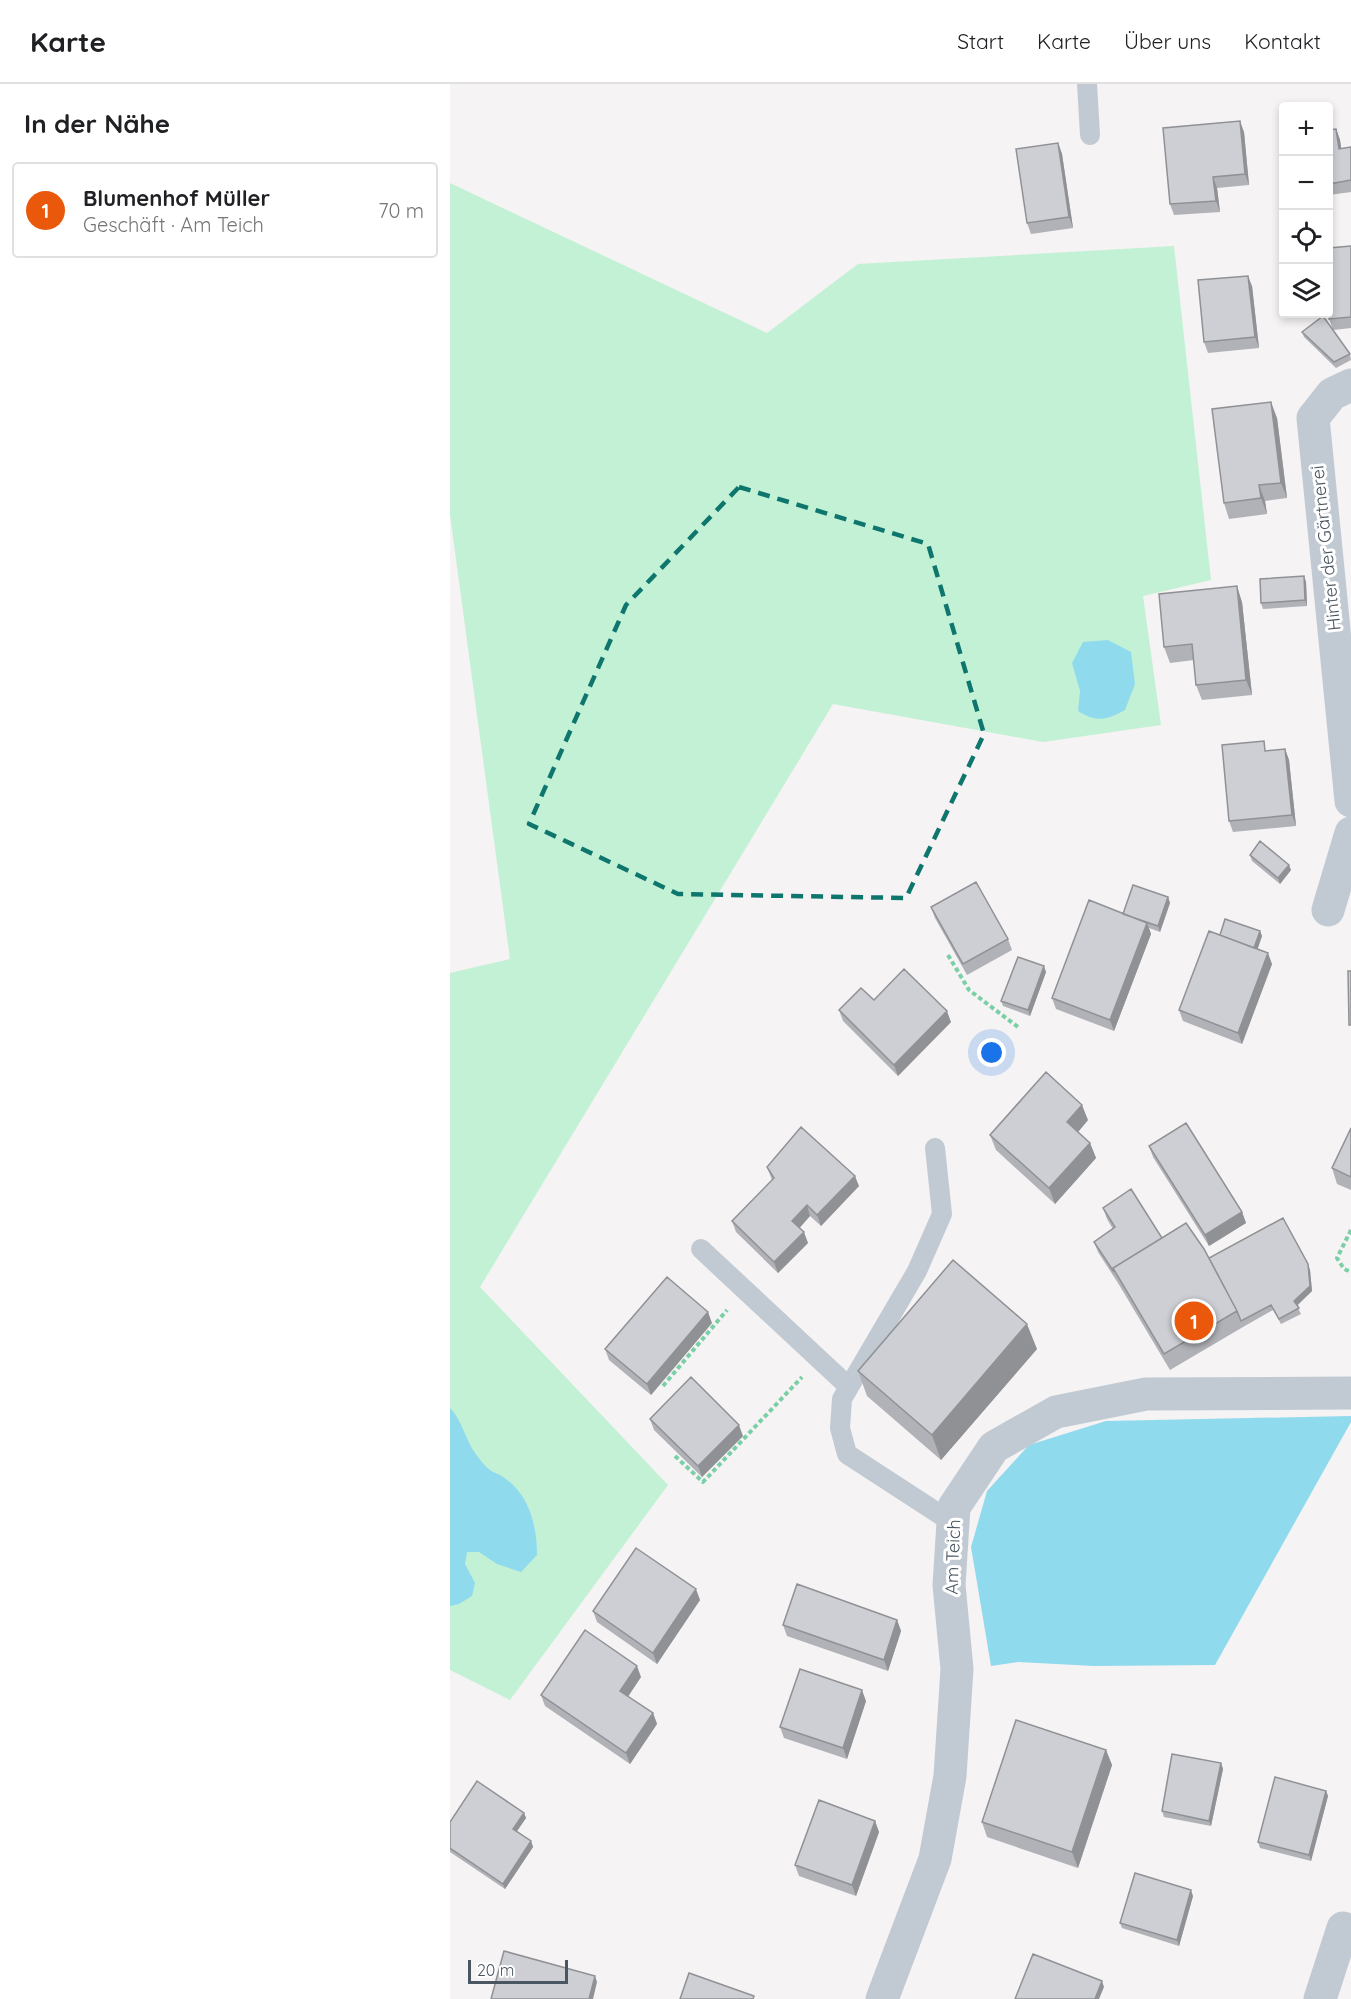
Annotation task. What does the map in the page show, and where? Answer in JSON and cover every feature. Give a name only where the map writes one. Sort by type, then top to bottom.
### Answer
[{"type":"street","name":"Hinter der Gärtnerei","points":[[1351,385],[1332,394],[1314,418],[1351,801]]},
{"type":"street","points":[[1328,910],[1351,833]]},
{"type":"street","name":"Am Teich","points":[[882,1999],[935,1859],[950,1776],[957,1669],[949,1585],[954,1507],[994,1447],[1056,1412],[1146,1394],[1351,1393]]},
{"type":"street","points":[[1320,1999],[1343,1928]]},
{"type":"lane","points":[[1087,84],[1090,135]]},
{"type":"lane","points":[[935,1148],[942,1214],[917,1271],[842,1399],[840,1428],[847,1454],[953,1523]]},
{"type":"lane","points":[[701,1249],[849,1387]]},
{"type":"path","points":[[948,956],[969,990],[1018,1027]]},
{"type":"path","points":[[1351,1230],[1337,1258],[1344,1269],[1351,1272]]},
{"type":"path","points":[[663,1386],[744,1289]]},
{"type":"path","points":[[675,1456],[703,1482],[819,1359]]},
{"type":"highlighted area","points":[[739,487],[928,544],[984,734],[906,898],[678,894],[529,824],[626,605]]},
{"type":"green space","points":[[450,183],[767,333],[858,264],[1174,246],[1211,580],[1143,596],[1161,725],[1043,742],[833,704],[480,1287],[668,1485],[510,1700],[450,1670],[450,973],[510,959],[450,515]]},
{"type":"water","points":[[1108,640],[1131,652],[1135,684],[1125,710],[1107,718],[1096,719],[1078,711],[1080,691],[1072,663],[1083,642]]},
{"type":"water","points":[[450,1408],[482,1462],[512,1484],[525,1501],[533,1522],[537,1555],[521,1572],[497,1564],[479,1552],[467,1552],[465,1564],[475,1583],[472,1596],[459,1604],[450,1606]]},
{"type":"water","points":[[1351,1416],[1351,1422],[1215,1665],[1094,1666],[1018,1662],[991,1666],[971,1547],[987,1491],[1029,1445],[1106,1421]]},
{"type":"building","points":[[1240,121],[1245,174],[1213,177],[1216,201],[1170,204],[1163,128]]},
{"type":"building","points":[[1333,129],[1336,129],[1339,149],[1351,147],[1351,180],[1333,183],[1333,156]]},
{"type":"building","points":[[1058,143],[1069,217],[1027,223],[1016,149]]},
{"type":"building","points":[[1351,246],[1351,317],[1329,319],[1333,318],[1333,248]]},
{"type":"building","points":[[1248,276],[1255,337],[1204,342],[1198,280]]},
{"type":"building","points":[[1320,318],[1324,318],[1350,354],[1334,362],[1302,332]]},
{"type":"building","points":[[1271,402],[1281,483],[1259,485],[1261,498],[1224,503],[1212,409]]},
{"type":"building","points":[[1304,576],[1305,600],[1261,603],[1260,579]]},
{"type":"building","points":[[1237,586],[1246,680],[1196,685],[1192,644],[1164,647],[1159,594]]},
{"type":"building","points":[[1264,741],[1265,751],[1285,749],[1292,815],[1229,821],[1222,745]]},
{"type":"building","points":[[1260,841],[1289,865],[1278,878],[1250,855]]},
{"type":"building","points":[[976,882],[1008,939],[963,964],[931,907]]},
{"type":"building","points":[[1133,885],[1168,897],[1158,926],[1123,914]]},
{"type":"building","points":[[1089,900],[1147,923],[1110,1020],[1052,998]]},
{"type":"building","points":[[1225,919],[1260,931],[1254,948],[1220,935]]},
{"type":"building","points":[[1209,931],[1268,953],[1238,1033],[1179,1010]]},
{"type":"building","points":[[1018,957],[1044,966],[1028,1010],[1001,1001]]},
{"type":"building","points":[[904,969],[947,1011],[894,1065],[839,1010],[861,988],[874,1000]]},
{"type":"building","points":[[1348,971],[1351,971],[1351,1025],[1349,1025]]},
{"type":"building","points":[[1046,1072],[1082,1105],[1067,1122],[1090,1143],[1049,1188],[990,1135]]},
{"type":"building","points":[[1186,1123],[1242,1212],[1205,1235],[1149,1146]]},
{"type":"building","points":[[801,1127],[855,1176],[817,1215],[807,1205],[792,1221],[804,1232],[774,1262],[732,1221],[774,1178],[767,1167]]},
{"type":"building","points":[[1351,1128],[1351,1177],[1332,1168]]},
{"type":"building","points":[[1131,1189],[1162,1238],[1113,1268],[1114,1272],[1094,1242],[1115,1227],[1103,1208]]},
{"type":"building","points":[[1283,1218],[1308,1264],[1310,1286],[1294,1301],[1299,1308],[1279,1319],[1271,1305],[1241,1321],[1209,1258]]},
{"type":"building","points":[[1186,1223],[1204,1249],[1237,1311],[1164,1354],[1113,1268]]},
{"type":"building","points":[[953,1260],[1027,1324],[932,1435],[858,1371]]},
{"type":"building","points":[[667,1277],[708,1312],[647,1384],[605,1349]]},
{"type":"building","points":[[691,1377],[739,1425],[698,1466],[650,1419]]},
{"type":"building","points":[[636,1548],[696,1589],[653,1653],[593,1611]]},
{"type":"building","points":[[797,1584],[897,1620],[884,1660],[783,1625]]},
{"type":"building","points":[[585,1630],[637,1666],[620,1691],[653,1713],[626,1753],[541,1695]]},
{"type":"building","points":[[800,1669],[862,1690],[843,1748],[780,1727]]},
{"type":"building","points":[[1016,1720],[1106,1750],[1072,1852],[982,1822]]},
{"type":"building","points":[[1172,1754],[1221,1763],[1209,1821],[1162,1811]]},
{"type":"building","points":[[1275,1777],[1326,1791],[1309,1855],[1258,1842]]},
{"type":"building","points":[[477,1781],[524,1813],[513,1829],[531,1841],[503,1884],[450,1848],[450,1822]]},
{"type":"building","points":[[819,1800],[875,1821],[852,1885],[795,1865]]},
{"type":"building","points":[[1135,1873],[1191,1890],[1177,1940],[1120,1923]]},
{"type":"building","points":[[504,1951],[595,1976],[589,1999],[491,1999]]},
{"type":"building","points":[[1033,1954],[1102,1981],[1095,1999],[1015,1999]]},
{"type":"building","points":[[689,1973],[754,1996],[753,1999],[680,1999]]},
{"type":"place","name":"Blumenhof Müller","points":[[1194,1321]]}]
